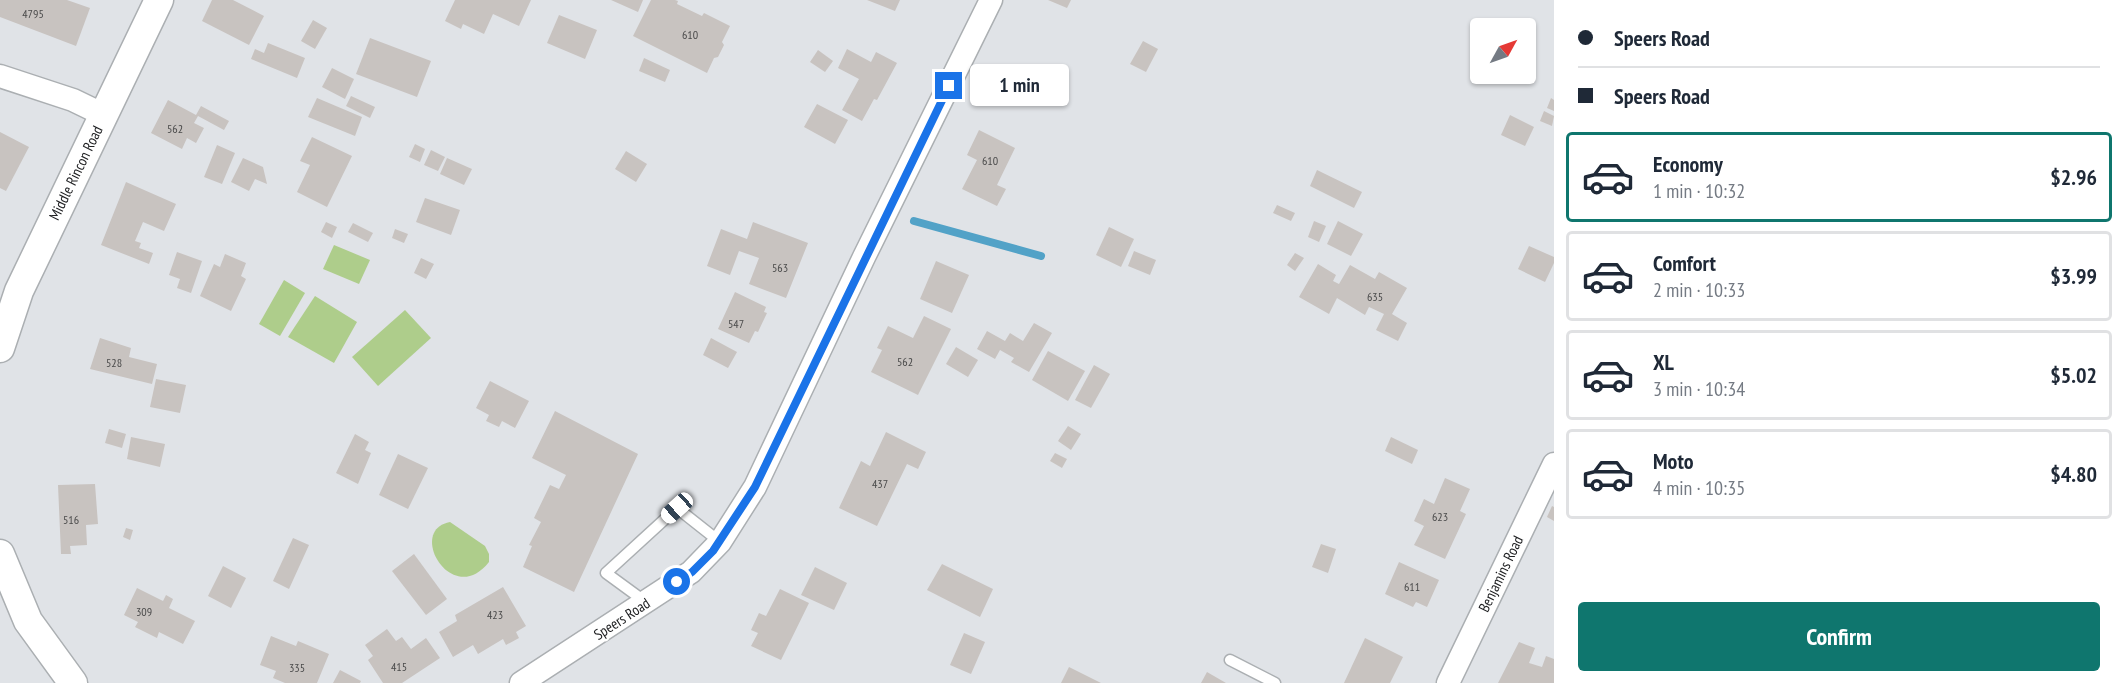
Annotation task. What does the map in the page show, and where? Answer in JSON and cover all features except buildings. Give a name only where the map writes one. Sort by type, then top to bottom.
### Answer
[{"type":"street","name":"Middle Rincon Road","points":[[0,348],[19,291],[159,0]]},
{"type":"street","name":"Speers Road","points":[[521,683],[692,572],[720,542],[755,487],[864,257],[991,0]]},
{"type":"street","points":[[0,76],[73,100],[104,115]]},
{"type":"street","name":"Benjamins Road","points":[[1448,683],[1554,464]]},
{"type":"street","points":[[0,554],[28,621],[73,683]]},
{"type":"lane","points":[[647,603],[606,573],[677,508],[720,542]]},
{"type":"lane","points":[[1230,660],[1275,683]]},
{"type":"green space","points":[[334,245],[370,260],[359,284],[323,269]]},
{"type":"green space","points":[[284,280],[305,293],[280,336],[259,324]]},
{"type":"green space","points":[[315,296],[357,322],[334,363],[288,337]]},
{"type":"green space","points":[[405,310],[431,338],[378,386],[352,357]]},
{"type":"green space","points":[[450,522],[485,546],[489,554],[489,562],[475,574],[461,577],[449,572],[439,563],[433,551],[432,538],[438,528]]},
{"type":"waterway","points":[[914,221],[1041,256]]},
{"type":"route","points":[[677,582],[692,572],[713,551],[755,487],[864,257],[949,86]]}]
